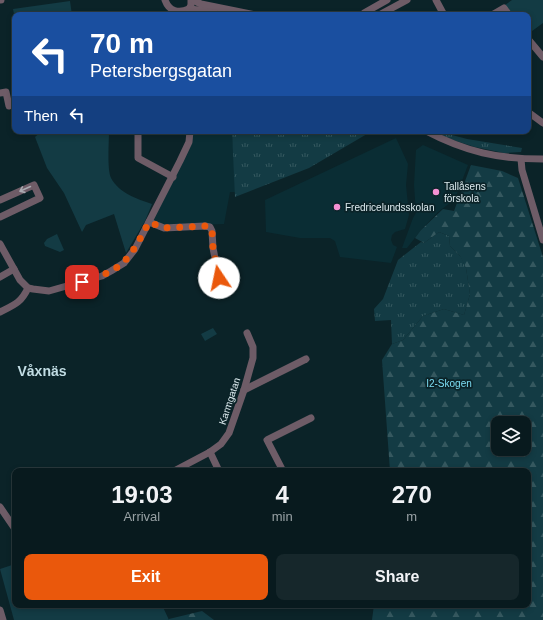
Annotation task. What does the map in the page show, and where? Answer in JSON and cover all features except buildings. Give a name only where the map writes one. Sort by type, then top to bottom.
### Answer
[{"type":"street","points":[[183,12],[191,5],[192,0],[201,4],[241,12]]},
{"type":"street","points":[[366,12],[387,0]]},
{"type":"street","points":[[385,12],[407,0]]},
{"type":"street","points":[[436,0],[442,12]]},
{"type":"street","points":[[164,1],[172,10],[176,12]]},
{"type":"street","points":[[497,12],[504,8],[507,12]]},
{"type":"street","points":[[188,9],[209,12]]},
{"type":"street","points":[[531,42],[543,57]]},
{"type":"street","points":[[0,93],[6,92],[8,106]]},
{"type":"street","points":[[531,114],[543,121]]},
{"type":"street","points":[[138,134],[138,158],[173,177]]},
{"type":"street","points":[[0,244],[20,280],[28,288],[49,291],[102,276],[111,271],[124,263],[131,254],[173,177],[189,142],[190,134]]},
{"type":"street","points":[[432,134],[447,142],[498,157],[521,159],[543,158]]},
{"type":"street","points":[[521,159],[522,170],[543,240]]},
{"type":"street","points":[[0,200],[34,185],[40,198],[0,216]]},
{"type":"street","points":[[149,222],[164,228],[210,227],[212,231],[213,248],[219,278]]},
{"type":"street","points":[[0,277],[14,270]]},
{"type":"street","points":[[0,312],[18,303],[28,288]]},
{"type":"street","name":"Karmgatan","points":[[180,468],[210,452],[221,444],[229,433],[244,390],[254,352],[247,333]]},
{"type":"street","points":[[244,390],[306,359]]},
{"type":"street","points":[[281,468],[267,440],[311,418]]},
{"type":"street","points":[[210,452],[218,468]]},
{"type":"street","points":[[0,507],[2,516],[12,526]]},
{"type":"street","points":[[0,610],[3,620]]},
{"type":"shaded area","points":[[191,134],[232,134],[236,192],[230,192],[224,224],[165,226],[152,221]]},
{"type":"shaded area","name":"Fredricelundsskolan","points":[[396,138],[408,164],[406,185],[409,215],[405,229],[395,232],[392,235],[391,240],[393,245],[397,247],[391,263],[340,257],[335,241],[330,238],[300,238],[266,232],[265,200]]},
{"type":"shaded area","name":"Tallåsens förskola","points":[[423,145],[468,165],[455,199],[438,212],[407,248],[402,248],[416,213],[414,185],[416,150]]},
{"type":"green space","points":[[512,0],[543,0],[543,23],[531,32],[531,12],[510,12],[505,5]]},
{"type":"green space","points":[[70,1],[72,12],[14,12],[13,9]]},
{"type":"green space","points":[[38,134],[109,134],[110,174],[114,183],[124,192],[152,204],[145,221],[126,253],[114,214],[86,225],[82,232],[64,193],[47,168],[35,137]]},
{"type":"green space","points":[[232,134],[367,134],[309,168],[235,197]]},
{"type":"green space","points":[[438,134],[448,134],[467,139],[522,148],[521,152],[504,153],[475,147]]},
{"type":"green space","name":"I2-Skogen","points":[[471,165],[502,171],[518,178],[543,257],[543,620],[372,620],[374,608],[531,608],[531,468],[390,468],[382,360],[392,344],[403,340],[423,316],[444,309],[464,315],[470,294],[466,268],[460,256],[450,246],[449,236],[439,232],[424,243],[415,238],[421,230],[443,209],[454,211]]},
{"type":"green space","points":[[439,232],[449,236],[450,246],[461,257],[466,268],[470,294],[464,315],[444,309],[423,316],[403,340],[392,344],[391,320],[375,321],[374,309],[383,299],[398,260],[421,242],[424,243]]},
{"type":"green space","points":[[57,234],[64,250],[60,252],[45,246],[44,243],[47,239]]},
{"type":"green space","points":[[213,328],[217,334],[205,341],[201,334]]},
{"type":"green space","points":[[12,565],[12,608],[163,608],[169,620],[14,620],[0,569]]},
{"type":"green space","points":[[202,611],[214,620],[169,620],[169,619]]},
{"type":"place","name":"Tallåsens förskola","points":[[436,192]]},
{"type":"place","name":"Fredricelundsskolan","points":[[337,207]]},
{"type":"district","name":"Våxnäs","points":[[42,371]]},
{"type":"route","points":[[82,282],[102,276],[124,263],[134,250],[149,222],[164,228],[210,227],[212,231],[213,248],[219,278]]}]
